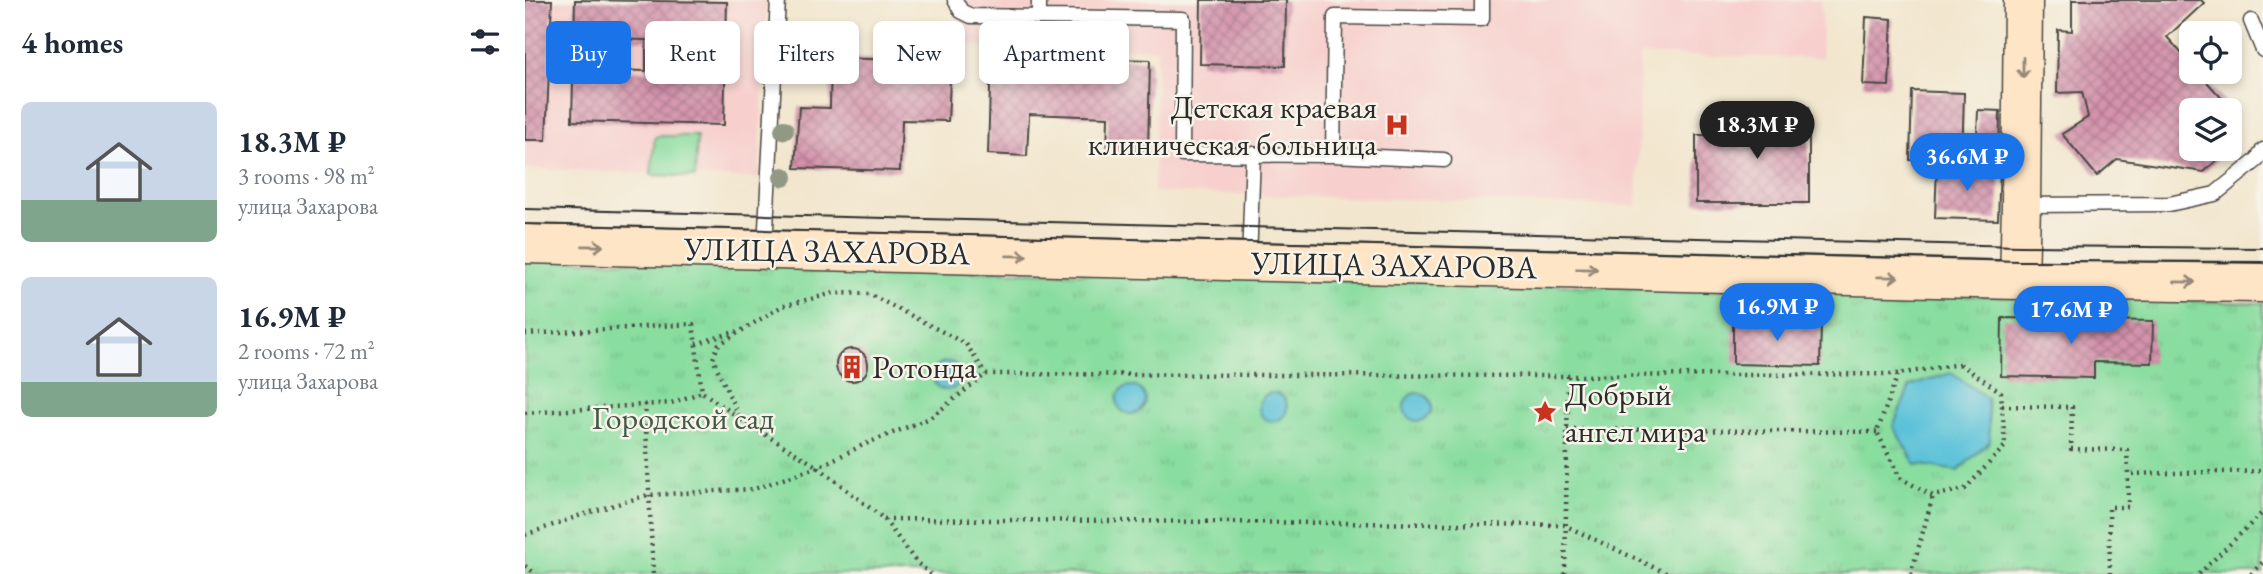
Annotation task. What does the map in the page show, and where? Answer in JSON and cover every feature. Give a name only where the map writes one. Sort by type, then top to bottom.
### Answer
[{"type":"street","points":[[2018,280],[2023,0]]},
{"type":"street","name":"УЛИЦА ЗАХАРОВА","points":[[525,244],[2018,280],[2263,282]]},
{"type":"lane","points":[[765,250],[778,0]]},
{"type":"lane","points":[[955,0],[961,11],[971,16],[1183,19],[1182,154],[1444,160]]},
{"type":"lane","points":[[1039,0],[1039,17]]},
{"type":"lane","points":[[1333,156],[1335,17],[1482,19],[1482,0]]},
{"type":"lane","points":[[2251,21],[2263,50]]},
{"type":"lane","points":[[2021,205],[2181,202],[2215,194],[2257,160],[2263,150]]},
{"type":"lane","points":[[1249,262],[1253,154]]},
{"type":"path","points":[[740,419],[713,359],[718,345],[782,306],[835,293],[869,294],[966,344],[986,374]]},
{"type":"path","points":[[525,334],[693,324],[702,392],[818,467],[884,519],[917,563],[931,574]]},
{"type":"path","points":[[696,344],[744,329]]},
{"type":"path","points":[[525,535],[648,495],[754,489],[818,467],[863,445],[930,418],[986,374],[1898,374],[1960,364],[2001,392],[2005,446],[1965,489],[1933,496],[1899,478],[1877,432],[1898,374]]},
{"type":"path","points":[[1565,574],[1568,376]]},
{"type":"path","points":[[525,413],[671,402],[702,392]]},
{"type":"path","points":[[645,404],[653,574]]},
{"type":"path","points":[[2002,406],[2072,407],[2071,449],[2127,450],[2128,507],[2109,507],[2110,574]]},
{"type":"path","points":[[1567,429],[1877,432]]},
{"type":"path","points":[[2128,474],[2263,471]]},
{"type":"path","points":[[1911,574],[1933,496]]},
{"type":"path","points":[[2199,574],[2263,512]]},
{"type":"path","points":[[884,519],[1564,525],[1668,574]]},
{"type":"path","points":[[2251,574],[2263,562]]},
{"type":"path","points":[[525,566],[536,574]]},
{"type":"shaded area","points":[[525,0],[767,0],[766,21],[754,21],[754,84],[763,84],[759,179],[525,168]]},
{"type":"shaded area","name":"Детская краевая клиническая больница","points":[[957,0],[1821,0],[1822,58],[1640,55],[1637,206],[1154,192],[1157,49],[1129,49],[1129,21],[979,21],[979,46],[965,46],[965,21],[957,21]]},
{"type":"green space","points":[[697,136],[695,177],[651,175],[655,137]]},
{"type":"green space","name":"Городской сад","points":[[525,259],[2263,303],[2263,574],[525,574]]},
{"type":"water","points":[[947,362],[957,366],[961,376],[957,386],[947,390],[937,386],[933,376],[937,366]]},
{"type":"water","points":[[1951,373],[1987,398],[1990,441],[1958,471],[1915,464],[1893,426],[1910,386]]},
{"type":"water","points":[[1131,386],[1141,390],[1145,400],[1141,410],[1131,414],[1121,410],[1117,400],[1121,390]]},
{"type":"water","points":[[1273,393],[1283,397],[1287,407],[1283,417],[1273,421],[1263,417],[1259,407],[1263,397]]},
{"type":"water","points":[[1418,393],[1428,397],[1432,407],[1428,417],[1418,421],[1408,417],[1404,407],[1408,397]]},
{"type":"building","points":[[525,0],[552,0],[551,21],[546,21],[546,84],[548,84],[546,140],[525,140]]},
{"type":"building","points":[[575,0],[727,2],[727,21],[645,21],[645,40],[631,40],[631,21],[574,21]]},
{"type":"building","points":[[1201,0],[1286,0],[1285,66],[1200,64]]},
{"type":"building","points":[[2072,0],[2201,0],[2204,3],[2184,21],[2179,21],[2179,26],[2167,37],[2179,50],[2179,84],[2209,84],[2222,98],[2179,98],[2179,161],[2216,161],[2204,172],[2117,159],[2097,176],[2062,134],[2088,117],[2082,92],[2057,93],[2058,30],[2072,31]]},
{"type":"building","points":[[1866,17],[1892,19],[1889,86],[1863,85]]},
{"type":"building","points":[[859,59],[873,59],[873,84],[950,84],[948,121],[902,120],[900,171],[795,168],[799,107],[830,108],[830,84],[859,84]]},
{"type":"building","points":[[1129,59],[1150,60],[1148,152],[1107,151],[1108,117],[1029,114],[1027,156],[988,154],[990,84],[1129,84]]},
{"type":"building","points":[[631,71],[645,71],[645,84],[725,84],[724,125],[572,121],[573,84],[631,84]]},
{"type":"building","points":[[1912,91],[1964,93],[1962,161],[1910,160]]},
{"type":"building","points":[[1756,107],[1809,107],[1809,203],[1696,203],[1696,135],[1756,135]]},
{"type":"building","points":[[1978,110],[2000,111],[1999,163],[1976,162]]},
{"type":"building","points":[[1937,166],[2000,168],[1998,220],[1935,218]]},
{"type":"building","points":[[2002,318],[2153,321],[2152,363],[2094,362],[2094,378],[2001,376]]},
{"type":"building","points":[[1733,321],[1821,322],[1820,366],[1733,364]]},
{"type":"building","name":"Ротонда","points":[[852,349],[863,354],[868,365],[863,376],[852,381],[841,376],[836,365],[841,354]]},
{"type":"tram line","points":[[525,209],[2020,246],[2263,248]]},
{"type":"tram line","points":[[525,224],[2020,261],[2263,262]]},
{"type":"place","name":"Детская краевая клиническая больница","points":[[1397,125]]},
{"type":"place","name":"Ротонда","points":[[852,367]]},
{"type":"place","name":"Добрый ангел мира","points":[[1545,412]]}]
